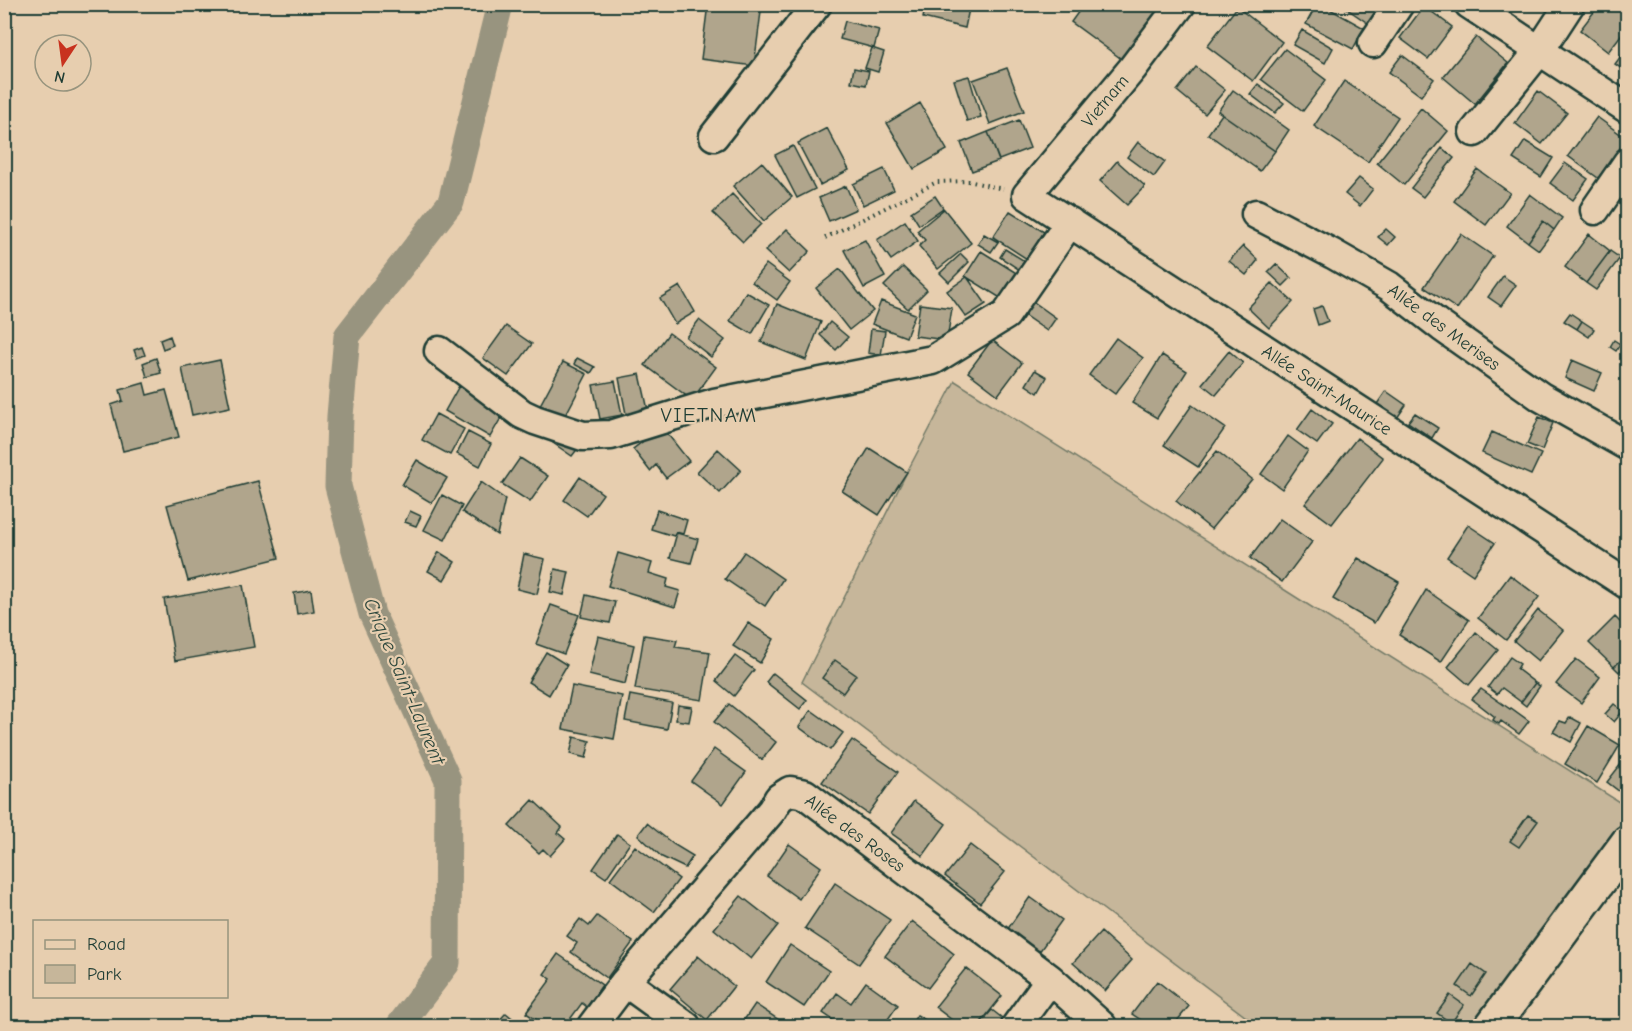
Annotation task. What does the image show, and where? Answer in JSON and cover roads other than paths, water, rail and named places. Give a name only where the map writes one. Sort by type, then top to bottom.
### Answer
[{"type":"street","points":[[714,136],[817,4]]},
{"type":"street","name":"Vietnam","points":[[1027,195],[1132,69],[1181,4]]},
{"type":"street","points":[[1372,43],[1399,4]]},
{"type":"street","points":[[1469,4],[1628,109]]},
{"type":"street","points":[[1474,132],[1539,50],[1570,4]]},
{"type":"street","points":[[1595,210],[1628,162]]},
{"type":"street","name":"Allée Saint-Maurice","points":[[1027,195],[1628,585]]},
{"type":"street","name":"Allée des Merises","points":[[1256,214],[1389,286],[1442,327],[1541,397],[1628,446]]},
{"type":"street","points":[[438,351],[522,414],[584,436],[611,435],[714,403],[933,360],[1006,315],[1070,222]]},
{"type":"street","name":"Allée des Roses","points":[[592,1026],[624,982],[772,810],[779,798],[790,791],[804,794],[1050,979],[1102,1026]]},
{"type":"street","points":[[1492,1026],[1628,842]]},
{"type":"street","points":[[1016,1026],[1050,979]]},
{"type":"street","points":[[624,982],[686,1026]]},
{"type":"waterway","name":"Crique Saint-Laurent","points":[[399,1026],[447,963],[448,780],[372,614],[338,486],[340,416],[347,336],[451,202],[500,4]]},
{"type":"district","name":"VIETNAM","points":[[709,415]]}]
